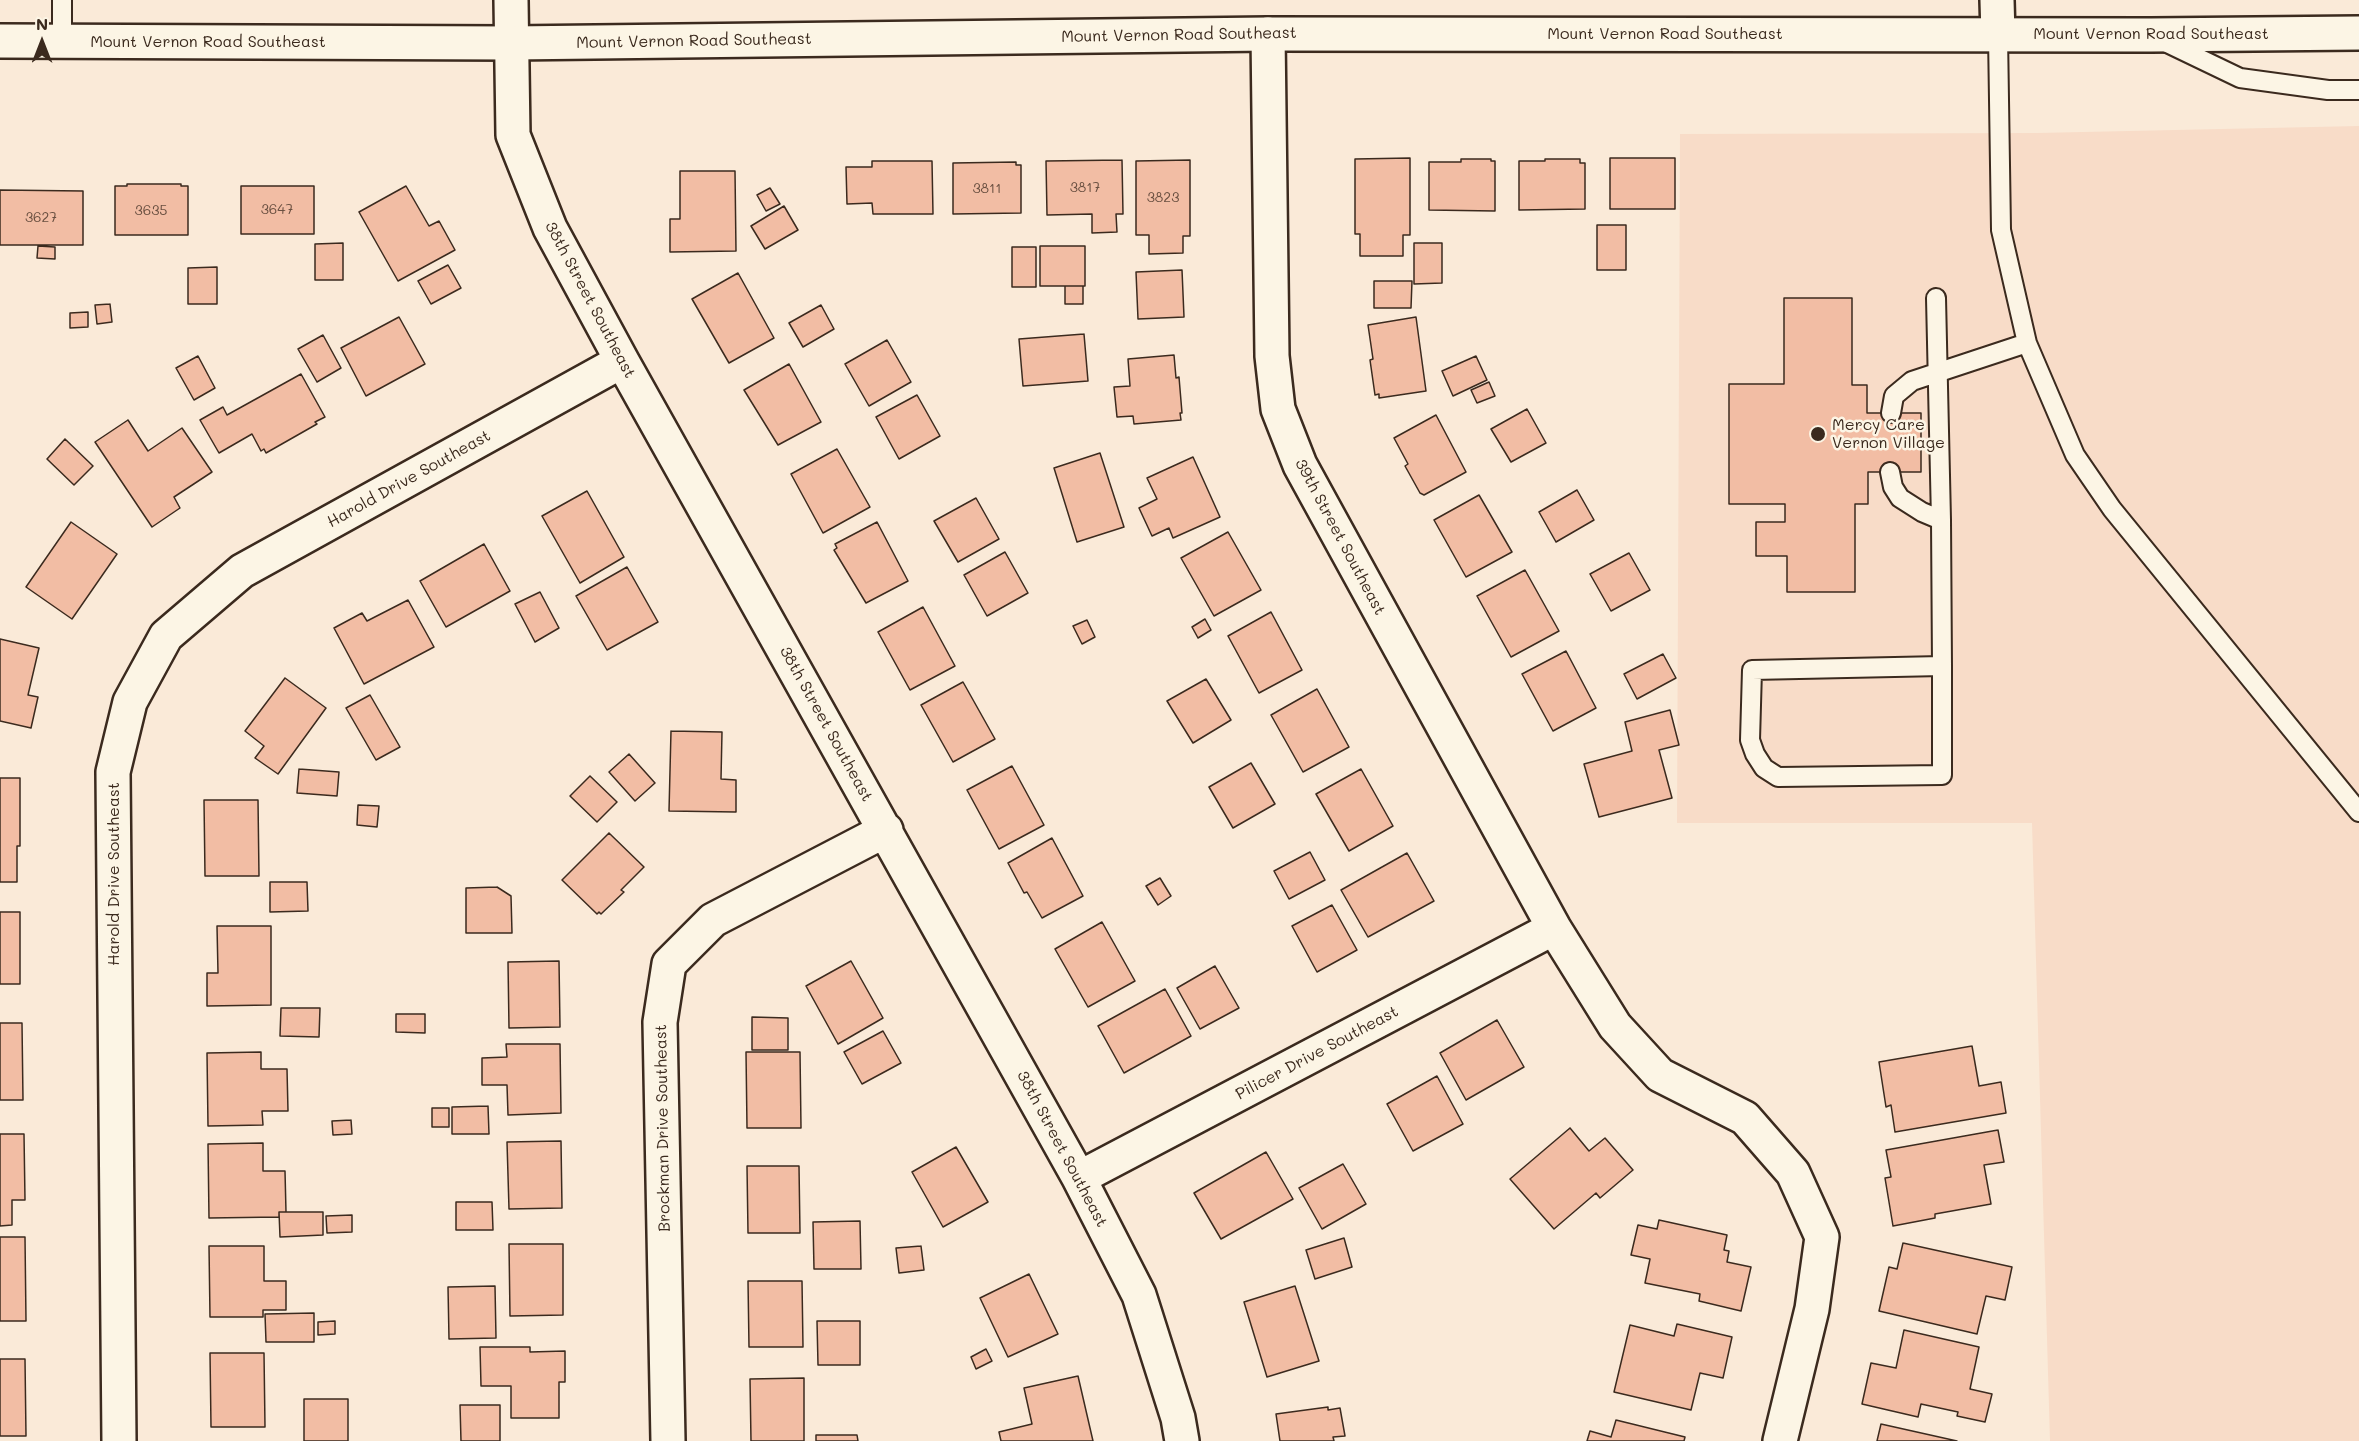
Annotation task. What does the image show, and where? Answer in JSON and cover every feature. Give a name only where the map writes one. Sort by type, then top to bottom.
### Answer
[{"type":"street","name":"38th Street Southeast","points":[[511,0],[513,135],[550,228],[621,361],[886,830],[1079,1178],[1139,1295],[1178,1418],[1182,1441]]},
{"type":"street","points":[[1997,0],[1998,35]]},
{"type":"street","name":"Mount Vernon Road Southeast","points":[[0,41],[511,43],[1268,34],[2151,35],[2359,33]]},
{"type":"street","name":"39th Street Southeast","points":[[1268,34],[1272,356],[1278,409],[1300,465],[1554,928],[1615,1026],[1660,1075],[1744,1118],[1793,1173],[1822,1237],[1812,1310],[1780,1441]]},
{"type":"street","name":"Harold Drive Southeast","points":[[118,1441],[113,772],[130,702],[166,636],[242,571],[621,361]]},
{"type":"street","name":"Brockman Drive Southeast","points":[[668,1441],[660,1022],[669,964],[712,920],[886,830]]},
{"type":"street","name":"Pilicer Drive Southeast","points":[[1079,1178],[1554,928]]},
{"type":"lane","points":[[62,0],[62,41]]},
{"type":"lane","points":[[1998,35],[2001,230],[2027,343],[2074,455],[2112,509],[2359,812]]},
{"type":"lane","points":[[2151,35],[2240,78],[2328,90],[2359,90]]},
{"type":"lane","points":[[1936,298],[1941,519],[1942,666],[1942,775],[1778,777],[1764,768],[1755,754],[1750,740],[1752,670],[1942,666]]},
{"type":"lane","points":[[1891,413],[1894,396],[1912,381],[2027,343]]},
{"type":"lane","points":[[1890,472],[1893,487],[1900,498],[1922,512],[1941,519]]},
{"type":"shaded area","points":[[2359,126],[2359,1441],[2050,1441],[2032,823],[1677,823],[1680,134],[2037,133]]},
{"type":"building","points":[[1410,158],[1410,235],[1403,235],[1403,256],[1360,256],[1360,234],[1355,234],[1355,159]]},
{"type":"building","points":[[1610,158],[1675,158],[1675,209],[1610,209]]},
{"type":"building","points":[[1461,159],[1495,161],[1495,211],[1429,210],[1429,162],[1461,162]]},
{"type":"building","points":[[1545,159],[1580,159],[1580,163],[1585,163],[1585,209],[1519,210],[1519,161],[1545,161]]},
{"type":"building","points":[[1122,160],[1123,214],[1116,214],[1117,232],[1092,233],[1092,214],[1047,215],[1046,161]]},
{"type":"building","points":[[1190,160],[1190,236],[1183,236],[1183,253],[1149,254],[1149,235],[1136,235],[1136,161]]},
{"type":"building","points":[[872,161],[932,161],[933,214],[873,214],[872,203],[847,204],[846,167],[872,167]]},
{"type":"building","points":[[1016,162],[1016,165],[1021,165],[1021,213],[953,214],[953,163]]},
{"type":"building","points":[[680,171],[735,171],[736,251],[670,252],[670,219],[680,219]]},
{"type":"building","points":[[127,184],[188,186],[188,235],[115,235],[115,186],[127,186]]},
{"type":"building","points":[[241,186],[314,186],[314,234],[241,234]]},
{"type":"building","points":[[406,186],[429,226],[439,221],[455,250],[398,281],[359,212]]},
{"type":"building","points":[[770,188],[780,204],[766,211],[757,195]]},
{"type":"building","points":[[0,190],[83,191],[83,245],[0,245]]},
{"type":"building","points":[[784,206],[798,230],[765,249],[751,226]]},
{"type":"building","points":[[1597,225],[1626,225],[1626,270],[1597,270]]},
{"type":"building","points":[[343,243],[343,280],[315,280],[315,244]]},
{"type":"building","points":[[1414,243],[1442,243],[1442,283],[1414,284]]},
{"type":"building","points":[[38,246],[55,247],[55,259],[37,258]]},
{"type":"building","points":[[1040,246],[1085,246],[1085,286],[1040,286]]},
{"type":"building","points":[[1012,247],[1036,247],[1036,287],[1012,287]]},
{"type":"building","points":[[448,265],[461,288],[431,304],[418,281]]},
{"type":"building","points":[[217,267],[217,304],[188,304],[188,268]]},
{"type":"building","points":[[1182,270],[1184,317],[1138,319],[1136,272]]},
{"type":"building","points":[[738,273],[774,338],[729,363],[692,299]]},
{"type":"building","points":[[1374,281],[1412,281],[1411,308],[1374,308]]},
{"type":"building","points":[[1065,286],[1083,286],[1083,304],[1065,304]]},
{"type":"building","points":[[1784,298],[1852,298],[1852,385],[1867,385],[1867,413],[1921,413],[1921,472],[1868,472],[1868,504],[1855,504],[1855,592],[1787,592],[1787,556],[1756,556],[1756,522],[1785,522],[1785,504],[1729,504],[1729,384],[1784,384]]},
{"type":"building","points":[[110,304],[112,322],[97,324],[95,305]]},
{"type":"building","points":[[821,305],[834,329],[803,347],[789,323]]},
{"type":"building","points":[[88,312],[88,327],[70,328],[70,313]]},
{"type":"building","points":[[399,317],[425,364],[366,396],[341,348]]},
{"type":"building","points":[[1416,317],[1426,391],[1379,398],[1379,394],[1375,395],[1368,325]]},
{"type":"building","points":[[1084,334],[1088,381],[1023,386],[1019,339]]},
{"type":"building","points":[[323,335],[341,368],[317,382],[298,349]]},
{"type":"building","points":[[887,340],[911,382],[869,406],[845,364]]},
{"type":"building","points":[[1174,355],[1176,378],[1179,377],[1181,420],[1134,424],[1133,416],[1117,417],[1114,387],[1130,386],[1128,359]]},
{"type":"building","points":[[198,356],[215,388],[194,400],[176,368]]},
{"type":"building","points":[[1476,356],[1487,380],[1453,396],[1442,371]]},
{"type":"building","points":[[789,364],[821,422],[778,445],[744,390]]},
{"type":"building","points":[[301,374],[325,417],[315,422],[317,424],[266,453],[264,449],[261,451],[252,434],[219,453],[200,420],[223,407],[227,415]]},
{"type":"building","points":[[1489,382],[1495,396],[1477,403],[1471,390]]},
{"type":"building","points":[[917,395],[940,436],[899,459],[876,417]]},
{"type":"building","points":[[1527,409],[1546,443],[1511,462],[1491,429]]},
{"type":"building","points":[[1436,415],[1466,472],[1424,495],[1420,493],[1405,466],[1408,464],[1394,438]]},
{"type":"building","points":[[128,420],[148,451],[182,428],[212,472],[174,497],[180,508],[152,527],[95,442]]},
{"type":"building","points":[[65,439],[93,466],[74,485],[47,459]]},
{"type":"building","points":[[837,449],[870,507],[823,533],[791,474]]},
{"type":"building","points":[[1100,453],[1124,527],[1077,542],[1054,468]]},
{"type":"building","points":[[1193,457],[1220,517],[1173,538],[1169,528],[1152,536],[1139,508],[1157,499],[1147,478]]},
{"type":"building","points":[[1577,490],[1594,520],[1556,542],[1539,512]]},
{"type":"building","points":[[587,491],[624,557],[580,583],[542,516]]},
{"type":"building","points":[[1479,495],[1512,552],[1466,577],[1434,520]]},
{"type":"building","points":[[976,498],[999,539],[958,562],[934,521]]},
{"type":"building","points":[[71,522],[117,554],[72,619],[26,587]]},
{"type":"building","points":[[877,522],[908,581],[866,603],[834,550],[837,548],[835,544]]},
{"type":"building","points":[[1228,532],[1261,590],[1214,616],[1181,558]]},
{"type":"building","points":[[484,544],[510,591],[446,627],[420,581]]},
{"type":"building","points":[[1005,552],[1028,593],[987,616],[964,575]]},
{"type":"building","points":[[1629,553],[1650,590],[1611,611],[1590,574]]},
{"type":"building","points":[[627,567],[658,622],[607,650],[576,596]]},
{"type":"building","points":[[1525,570],[1559,631],[1511,657],[1477,596]]},
{"type":"building","points":[[540,592],[559,628],[535,642],[515,604]]},
{"type":"building","points":[[408,600],[434,647],[364,684],[334,628],[362,613],[367,621]]},
{"type":"building","points":[[923,607],[955,666],[910,690],[878,632]]},
{"type":"building","points":[[1271,612],[1302,670],[1259,693],[1228,636]]},
{"type":"building","points":[[1205,619],[1211,630],[1198,638],[1192,627]]},
{"type":"building","points":[[1087,620],[1095,637],[1082,644],[1073,626]]},
{"type":"building","points":[[0,639],[39,648],[28,695],[38,697],[31,728],[0,721]]},
{"type":"building","points":[[1566,651],[1596,708],[1553,731],[1522,674]]},
{"type":"building","points":[[1663,654],[1676,678],[1637,699],[1624,674]]},
{"type":"building","points":[[285,678],[326,708],[278,774],[255,758],[264,746],[245,731]]},
{"type":"building","points":[[1206,679],[1231,720],[1193,743],[1167,701]]},
{"type":"building","points":[[963,682],[995,739],[953,762],[921,705]]},
{"type":"building","points":[[1317,689],[1349,747],[1303,772],[1271,715]]},
{"type":"building","points":[[370,695],[400,747],[376,760],[346,708]]},
{"type":"building","points":[[1670,710],[1679,745],[1659,750],[1672,798],[1599,817],[1584,764],[1632,751],[1625,722]]},
{"type":"building","points":[[671,731],[722,732],[721,779],[736,780],[736,812],[669,811]]},
{"type":"building","points":[[629,754],[655,783],[635,801],[609,772]]},
{"type":"building","points":[[1251,763],[1275,804],[1233,828],[1209,787]]},
{"type":"building","points":[[1012,766],[1044,825],[999,849],[967,790]]},
{"type":"building","points":[[299,769],[339,772],[337,796],[297,793]]},
{"type":"building","points":[[1361,769],[1393,826],[1349,851],[1316,794]]},
{"type":"building","points":[[590,776],[617,802],[597,822],[570,796]]},
{"type":"building","points":[[0,778],[20,778],[20,846],[17,846],[17,882],[0,882]]},
{"type":"building","points":[[204,800],[258,800],[259,876],[205,876]]},
{"type":"building","points":[[358,805],[379,806],[377,827],[357,825]]},
{"type":"building","points":[[609,833],[644,867],[621,890],[624,892],[601,914],[599,912],[597,914],[562,880]]},
{"type":"building","points":[[1052,838],[1083,896],[1042,918],[1027,892],[1024,893],[1008,863]]},
{"type":"building","points":[[1310,852],[1325,880],[1289,899],[1274,871]]},
{"type":"building","points":[[1407,853],[1434,901],[1368,937],[1341,890]]},
{"type":"building","points":[[1160,878],[1171,896],[1158,905],[1146,886]]},
{"type":"building","points":[[270,882],[307,882],[308,911],[270,912]]},
{"type":"building","points":[[497,887],[511,896],[512,933],[466,933],[466,888]]},
{"type":"building","points":[[1332,905],[1357,950],[1317,972],[1292,926]]},
{"type":"building","points":[[0,912],[20,912],[20,984],[0,984]]},
{"type":"building","points":[[1102,922],[1135,981],[1088,1007],[1055,949]]},
{"type":"building","points":[[217,926],[271,926],[271,1005],[207,1006],[207,973],[218,973]]},
{"type":"building","points":[[559,961],[560,1027],[509,1028],[508,962]]},
{"type":"building","points":[[851,961],[883,1018],[838,1044],[806,986]]},
{"type":"building","points":[[1215,966],[1239,1008],[1200,1029],[1177,988]]},
{"type":"building","points":[[1165,989],[1191,1036],[1124,1073],[1098,1026]]},
{"type":"building","points":[[281,1008],[320,1008],[319,1037],[280,1036]]},
{"type":"building","points":[[396,1014],[425,1014],[425,1033],[396,1032]]},
{"type":"building","points":[[752,1017],[788,1018],[788,1050],[752,1050]]},
{"type":"building","points":[[1497,1020],[1524,1067],[1466,1100],[1440,1053]]},
{"type":"building","points":[[0,1023],[22,1023],[23,1100],[0,1100]]},
{"type":"building","points":[[883,1031],[901,1063],[862,1084],[844,1052]]},
{"type":"building","points":[[506,1044],[560,1044],[561,1113],[508,1115],[507,1085],[482,1085],[482,1058],[507,1057]]},
{"type":"building","points":[[1972,1046],[1979,1086],[2001,1082],[2006,1113],[1895,1132],[1891,1105],[1886,1107],[1879,1062]]},
{"type":"building","points":[[261,1052],[261,1069],[287,1069],[288,1111],[262,1111],[263,1125],[208,1126],[207,1053]]},
{"type":"building","points":[[746,1052],[800,1052],[801,1128],[747,1128]]},
{"type":"building","points":[[1437,1076],[1463,1124],[1413,1151],[1387,1104]]},
{"type":"building","points":[[488,1106],[489,1134],[452,1134],[452,1107]]},
{"type":"building","points":[[432,1108],[449,1108],[449,1127],[432,1127]]},
{"type":"building","points":[[351,1120],[352,1134],[333,1135],[332,1121]]},
{"type":"building","points":[[1570,1128],[1589,1151],[1605,1138],[1633,1170],[1600,1198],[1596,1193],[1554,1229],[1510,1179]]},
{"type":"building","points":[[1998,1130],[2004,1162],[1984,1165],[1991,1204],[1935,1214],[1935,1218],[1893,1226],[1885,1178],[1891,1177],[1886,1150]]},
{"type":"building","points":[[0,1134],[24,1134],[25,1200],[12,1200],[12,1225],[0,1226]]},
{"type":"building","points":[[561,1141],[562,1208],[509,1209],[507,1142]]},
{"type":"building","points":[[263,1143],[263,1171],[285,1171],[286,1212],[279,1212],[279,1217],[209,1218],[208,1144]]},
{"type":"building","points":[[956,1147],[988,1202],[943,1227],[912,1172]]},
{"type":"building","points":[[1266,1152],[1293,1199],[1221,1239],[1194,1193]]},
{"type":"building","points":[[1343,1164],[1366,1204],[1322,1229],[1299,1188]]},
{"type":"building","points":[[747,1166],[799,1166],[800,1233],[748,1233]]},
{"type":"building","points":[[456,1202],[492,1202],[493,1230],[456,1230]]},
{"type":"building","points":[[279,1212],[323,1212],[323,1235],[280,1237]]},
{"type":"building","points":[[352,1215],[352,1232],[327,1233],[326,1216]]},
{"type":"building","points":[[1659,1220],[1727,1235],[1724,1250],[1729,1251],[1727,1262],[1751,1267],[1741,1311],[1699,1301],[1700,1294],[1645,1283],[1650,1259],[1631,1255],[1638,1225],[1657,1229]]},
{"type":"building","points":[[860,1221],[861,1269],[814,1269],[813,1222]]},
{"type":"building","points":[[0,1237],[25,1237],[26,1321],[0,1321]]},
{"type":"building","points":[[1344,1238],[1352,1267],[1315,1279],[1306,1250]]},
{"type":"building","points":[[1903,1243],[2012,1267],[2005,1300],[1986,1296],[1977,1334],[1879,1311],[1889,1267],[1897,1269]]},
{"type":"building","points":[[509,1244],[563,1244],[563,1315],[510,1316]]},
{"type":"building","points":[[209,1246],[264,1246],[264,1281],[286,1281],[286,1310],[263,1310],[263,1317],[210,1317]]},
{"type":"building","points":[[921,1246],[924,1270],[899,1273],[896,1248]]},
{"type":"building","points":[[1029,1274],[1058,1334],[1008,1357],[980,1298]]},
{"type":"building","points":[[748,1281],[802,1281],[803,1347],[749,1347]]},
{"type":"building","points":[[495,1286],[496,1338],[449,1339],[448,1287]]},
{"type":"building","points":[[1295,1286],[1319,1361],[1267,1377],[1244,1302]]},
{"type":"building","points":[[314,1313],[314,1342],[266,1342],[265,1314]]},
{"type":"building","points":[[335,1321],[335,1334],[318,1335],[318,1322]]},
{"type":"building","points":[[817,1321],[860,1321],[860,1365],[818,1365]]},
{"type":"building","points":[[1677,1324],[1732,1337],[1723,1378],[1700,1373],[1691,1410],[1614,1392],[1630,1325],[1674,1336]]},
{"type":"building","points":[[1904,1330],[1979,1347],[1970,1389],[1992,1394],[1985,1422],[1957,1416],[1958,1412],[1921,1404],[1918,1417],[1862,1404],[1871,1363],[1896,1368]]},
{"type":"building","points":[[480,1347],[530,1347],[530,1352],[565,1351],[565,1382],[559,1382],[559,1418],[511,1418],[511,1386],[481,1386]]},
{"type":"building","points":[[986,1349],[992,1361],[976,1369],[971,1357]]},
{"type":"building","points":[[210,1353],[264,1353],[265,1427],[211,1427]]},
{"type":"building","points":[[0,1359],[25,1359],[26,1436],[0,1436]]},
{"type":"building","points":[[1078,1376],[1093,1441],[1001,1441],[999,1432],[1032,1424],[1024,1388]]},
{"type":"building","points":[[804,1378],[804,1441],[751,1441],[750,1379]]},
{"type":"building","points":[[304,1399],[348,1399],[348,1441],[304,1441]]},
{"type":"building","points":[[460,1405],[500,1405],[500,1441],[461,1441]]},
{"type":"building","points":[[1328,1407],[1328,1410],[1340,1408],[1345,1436],[1333,1437],[1334,1441],[1280,1441],[1276,1414]]},
{"type":"building","points":[[1616,1420],[1685,1437],[1684,1441],[1587,1441],[1590,1431],[1611,1437]]},
{"type":"building","points":[[1881,1424],[1957,1441],[1877,1441]]},
{"type":"building","points":[[816,1435],[857,1435],[858,1441],[816,1441]]},
{"type":"place","name":"Mercy Care Vernon Village","points":[[1818,434]]}]
